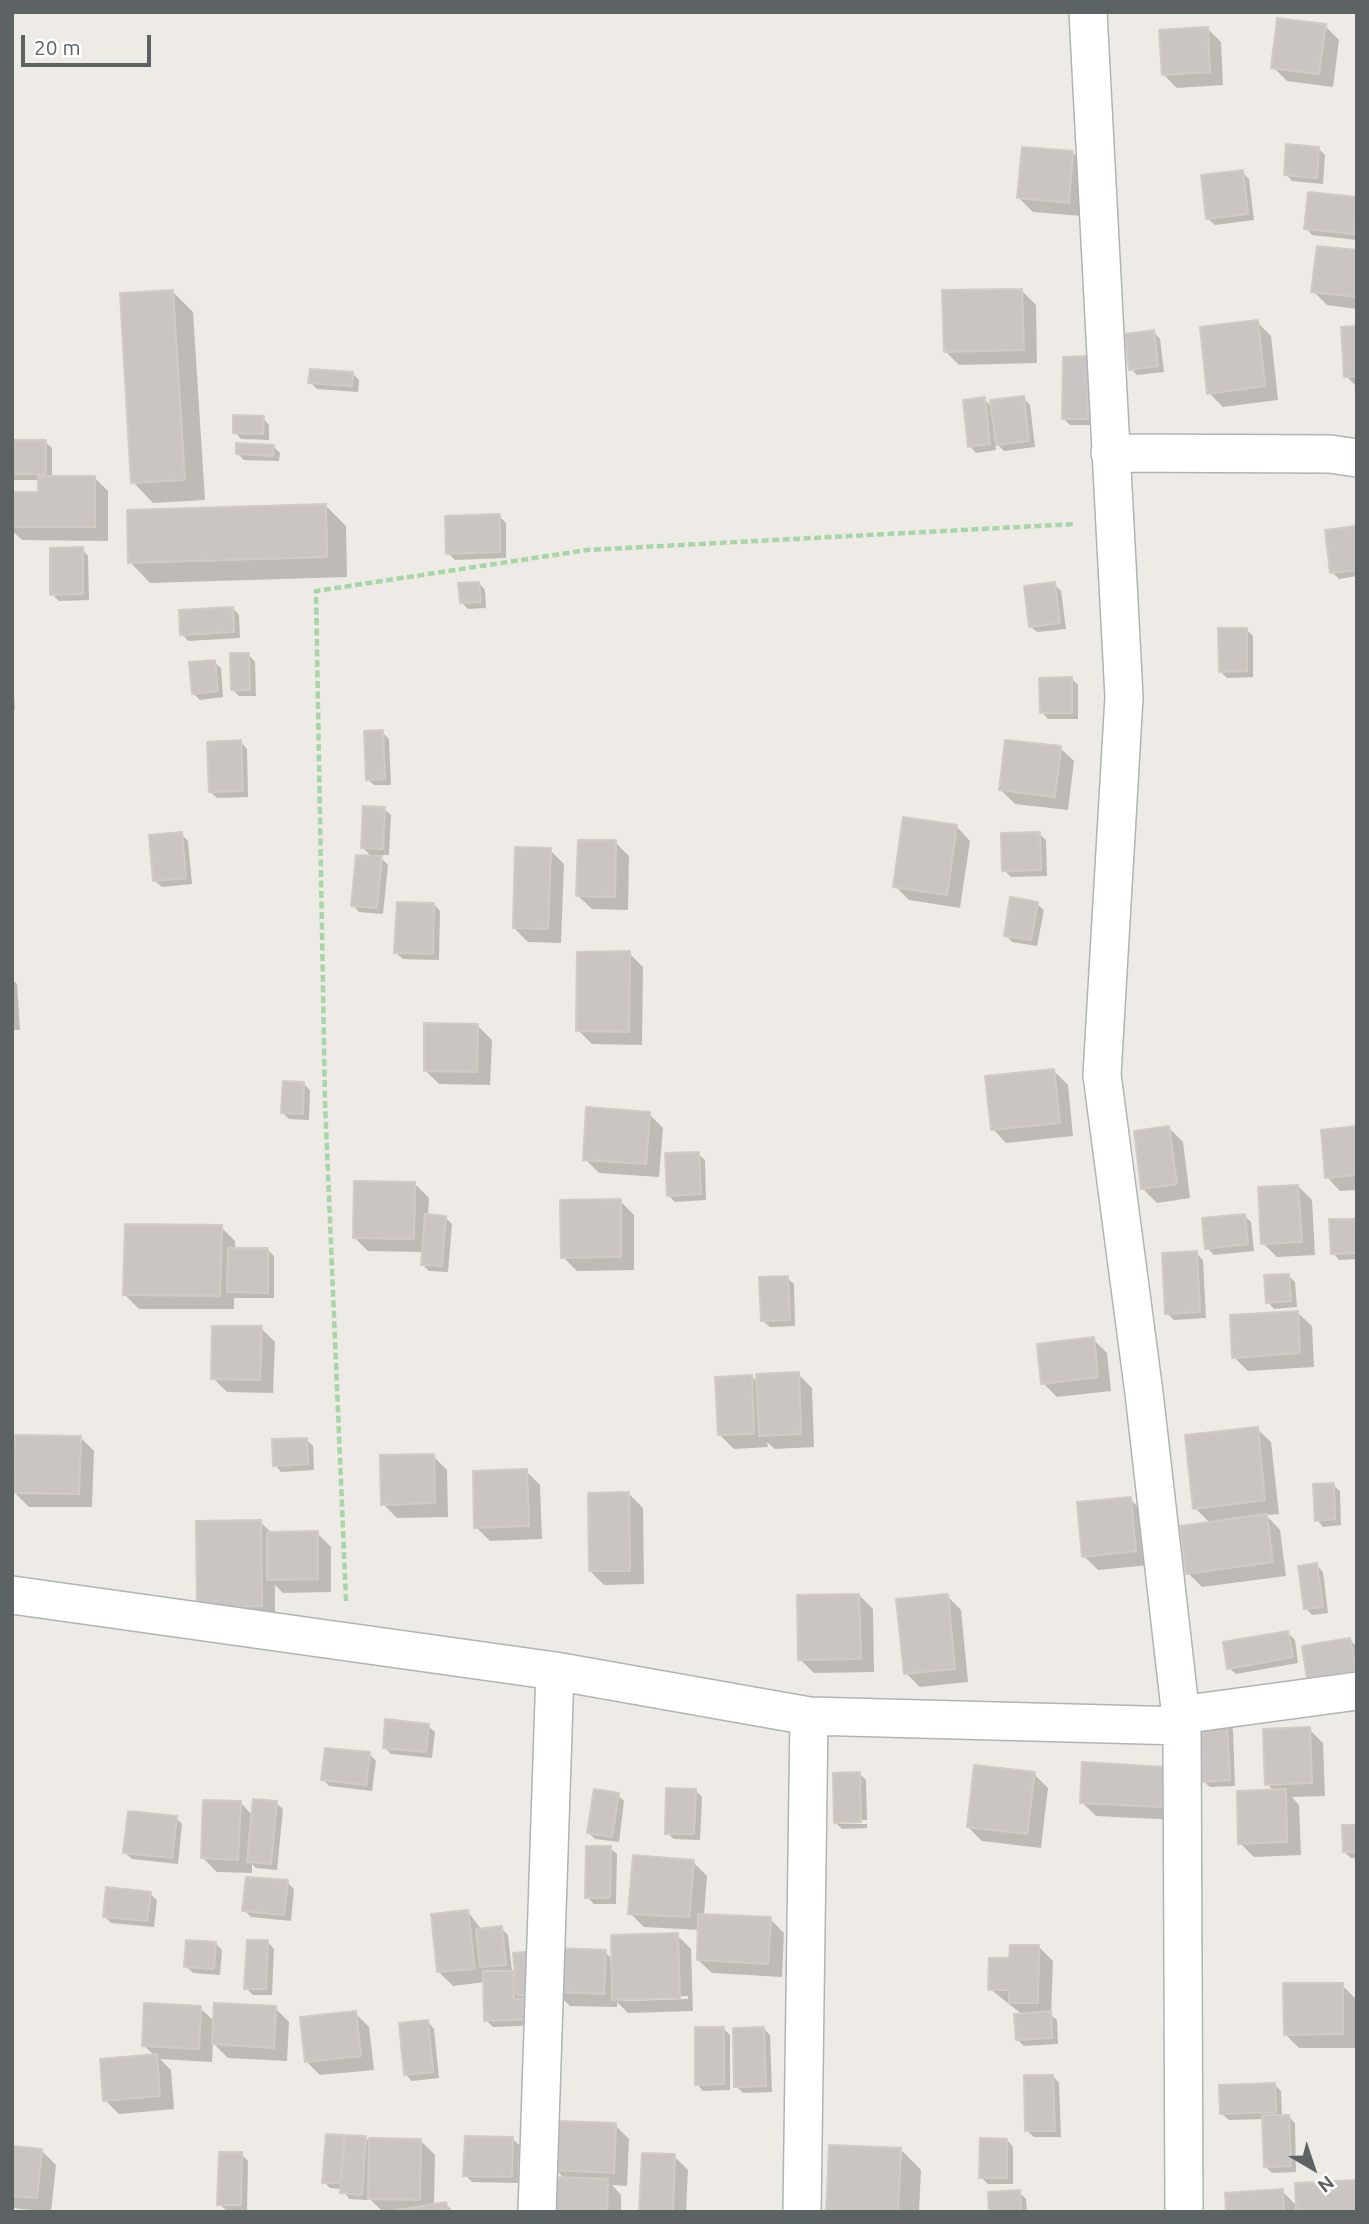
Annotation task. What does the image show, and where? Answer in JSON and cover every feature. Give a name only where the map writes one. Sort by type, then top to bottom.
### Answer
[{"type":"street","points":[[1088,12],[1124,697],[1102,1075],[1144,1393],[1181,1720],[1184,2212]]},
{"type":"street","points":[[1110,453],[1330,454],[1357,458]]},
{"type":"street","points":[[12,1595],[555,1671],[809,1716],[1181,1720],[1357,1691]]},
{"type":"street","points":[[537,2212],[555,1671]]},
{"type":"street","points":[[802,2212],[809,1716]]},
{"type":"path","points":[[347,1642],[325,1102],[316,591],[586,550],[1114,522]]},
{"type":"building","points":[[1277,18],[1326,24],[1319,74],[1271,68]]},
{"type":"building","points":[[1208,27],[1210,72],[1162,75],[1159,30]]},
{"type":"building","points":[[1286,144],[1319,147],[1317,178],[1284,175]]},
{"type":"building","points":[[1022,147],[1073,151],[1069,203],[1017,198]]},
{"type":"building","points":[[1243,170],[1248,214],[1206,219],[1201,175]]},
{"type":"building","points":[[1308,192],[1357,197],[1354,234],[1304,229]]},
{"type":"building","points":[[1317,246],[1357,250],[1357,297],[1311,292]]},
{"type":"building","points":[[1022,289],[1024,350],[944,352],[942,290]]},
{"type":"building","points":[[173,290],[185,480],[131,483],[120,293]]},
{"type":"building","points":[[1258,320],[1265,386],[1207,394],[1200,327]]},
{"type":"building","points":[[1357,326],[1357,376],[1344,377],[1341,327]]},
{"type":"building","points":[[1154,330],[1158,366],[1129,370],[1125,334]]},
{"type":"building","points":[[1088,356],[1088,419],[1062,419],[1063,357]]},
{"type":"building","points":[[310,369],[353,372],[352,386],[308,383]]},
{"type":"building","points":[[1024,396],[1029,441],[996,445],[990,400]]},
{"type":"building","points":[[985,397],[990,444],[968,447],[963,400]]},
{"type":"building","points":[[233,415],[264,416],[263,434],[233,433]]},
{"type":"building","points":[[12,440],[46,440],[46,474],[12,474]]},
{"type":"building","points":[[236,443],[274,445],[273,456],[236,454]]},
{"type":"building","points":[[38,476],[95,476],[95,527],[12,527],[12,492],[38,492]]},
{"type":"building","points":[[326,504],[327,557],[128,563],[127,510]]},
{"type":"building","points":[[500,514],[500,552],[446,554],[445,516]]},
{"type":"building","points":[[1356,526],[1357,570],[1330,573],[1325,530]]},
{"type":"building","points":[[83,547],[83,594],[50,595],[50,548]]},
{"type":"building","points":[[479,582],[481,602],[460,603],[458,583]]},
{"type":"building","points":[[1055,582],[1060,623],[1029,627],[1024,586]]},
{"type":"building","points":[[233,607],[234,632],[180,635],[179,610]]},
{"type":"building","points":[[1218,628],[1247,628],[1247,671],[1219,672]]},
{"type":"building","points":[[230,653],[249,653],[250,690],[231,690]]},
{"type":"building","points":[[215,660],[218,691],[192,694],[189,662]]},
{"type":"building","points":[[1072,677],[1072,713],[1040,713],[1039,678]]},
{"type":"building","points":[[383,730],[385,779],[366,780],[364,731]]},
{"type":"building","points":[[241,740],[243,791],[209,792],[207,742]]},
{"type":"building","points":[[1005,740],[1061,746],[1055,797],[999,790]]},
{"type":"building","points":[[363,806],[385,807],[383,849],[361,848]]},
{"type":"building","points":[[903,817],[957,825],[947,895],[893,887]]},
{"type":"building","points":[[182,832],[186,878],[153,881],[149,835]]},
{"type":"building","points":[[1040,832],[1041,870],[1002,871],[1001,833]]},
{"type":"building","points":[[578,840],[616,840],[615,897],[576,896]]},
{"type":"building","points":[[515,847],[551,848],[548,929],[513,928]]},
{"type":"building","points":[[356,855],[382,856],[377,908],[351,906]]},
{"type":"building","points":[[1010,897],[1038,902],[1031,940],[1004,936]]},
{"type":"building","points":[[397,902],[434,903],[433,954],[394,953]]},
{"type":"building","points":[[630,951],[629,1032],[576,1031],[577,952]]},
{"type":"building","points":[[424,1023],[478,1024],[477,1072],[424,1071]]},
{"type":"building","points":[[1054,1069],[1060,1123],[991,1130],[985,1076]]},
{"type":"building","points":[[283,1081],[304,1082],[303,1114],[281,1113]]},
{"type":"building","points":[[586,1107],[650,1112],[646,1164],[583,1160]]},
{"type":"building","points":[[1169,1126],[1177,1184],[1141,1189],[1134,1131]]},
{"type":"building","points":[[1357,1126],[1357,1175],[1325,1178],[1321,1130]]},
{"type":"building","points":[[699,1152],[701,1194],[667,1196],[665,1153]]},
{"type":"building","points":[[354,1181],[415,1182],[414,1239],[353,1238]]},
{"type":"building","points":[[1298,1185],[1302,1242],[1261,1244],[1258,1187]]},
{"type":"building","points":[[621,1199],[621,1257],[561,1258],[560,1200]]},
{"type":"building","points":[[425,1214],[446,1216],[442,1266],[421,1265]]},
{"type":"building","points":[[1245,1214],[1248,1244],[1205,1249],[1202,1218]]},
{"type":"building","points":[[1329,1219],[1355,1219],[1356,1253],[1331,1254]]},
{"type":"building","points":[[125,1224],[222,1225],[220,1296],[123,1295]]},
{"type":"building","points":[[228,1248],[268,1248],[268,1293],[227,1292]]},
{"type":"building","points":[[1197,1251],[1200,1312],[1165,1314],[1162,1253]]},
{"type":"building","points":[[1289,1274],[1291,1301],[1266,1303],[1264,1275]]},
{"type":"building","points":[[788,1276],[790,1320],[761,1321],[759,1277]]},
{"type":"building","points":[[1298,1311],[1300,1353],[1232,1358],[1230,1315]]},
{"type":"building","points":[[212,1326],[262,1326],[260,1380],[211,1379]]},
{"type":"building","points":[[1094,1337],[1098,1377],[1041,1384],[1037,1344]]},
{"type":"building","points":[[799,1372],[801,1434],[759,1436],[756,1374]]},
{"type":"building","points":[[752,1375],[754,1434],[718,1435],[715,1377]]},
{"type":"building","points":[[1258,1427],[1265,1500],[1193,1509],[1185,1435]]},
{"type":"building","points":[[15,1435],[81,1436],[79,1494],[13,1493]]},
{"type":"building","points":[[307,1438],[308,1464],[273,1466],[272,1439]]},
{"type":"building","points":[[434,1454],[435,1503],[381,1505],[380,1455]]},
{"type":"building","points":[[527,1469],[529,1526],[474,1528],[473,1471]]},
{"type":"building","points":[[1334,1483],[1335,1519],[1315,1521],[1313,1484]]},
{"type":"building","points":[[629,1492],[630,1571],[589,1571],[588,1493]]},
{"type":"building","points":[[1131,1497],[1136,1551],[1082,1557],[1077,1502]]},
{"type":"building","points":[[1267,1514],[1273,1562],[1186,1574],[1180,1526]]},
{"type":"building","points":[[261,1520],[262,1606],[197,1608],[196,1521]]},
{"type":"building","points":[[318,1531],[318,1579],[267,1580],[267,1532]]},
{"type":"building","points":[[1317,1563],[1323,1607],[1304,1609],[1298,1566]]},
{"type":"building","points":[[859,1594],[861,1659],[798,1660],[797,1595]]},
{"type":"building","points":[[948,1594],[955,1669],[904,1674],[896,1599]]},
{"type":"building","points":[[1288,1631],[1293,1657],[1227,1669],[1223,1642]]},
{"type":"building","points":[[1350,1638],[1356,1671],[1307,1679],[1302,1646]]},
{"type":"building","points":[[385,1719],[429,1724],[426,1752],[383,1748]]},
{"type":"building","points":[[1227,1721],[1230,1780],[1202,1782],[1200,1722]]},
{"type":"building","points":[[1310,1727],[1312,1783],[1265,1785],[1263,1729]]},
{"type":"building","points":[[325,1748],[370,1752],[366,1785],[321,1780]]},
{"type":"building","points":[[1082,1762],[1164,1767],[1162,1807],[1080,1803]]},
{"type":"building","points":[[974,1765],[1035,1772],[1027,1834],[967,1827]]},
{"type":"building","points":[[860,1772],[861,1822],[834,1823],[833,1773]]},
{"type":"building","points":[[666,1788],[696,1789],[694,1834],[665,1834]]},
{"type":"building","points":[[594,1789],[619,1793],[612,1837],[587,1833]]},
{"type":"building","points":[[1286,1789],[1287,1842],[1238,1844],[1237,1791]]},
{"type":"building","points":[[253,1799],[277,1801],[271,1864],[247,1862]]},
{"type":"building","points":[[203,1800],[241,1801],[238,1860],[201,1858]]},
{"type":"building","points":[[128,1811],[177,1816],[172,1858],[123,1853]]},
{"type":"building","points":[[1342,1825],[1357,1825],[1357,1852],[1343,1852]]},
{"type":"building","points":[[586,1846],[611,1846],[610,1898],[585,1898]]},
{"type":"building","points":[[633,1855],[694,1860],[689,1917],[628,1914]]},
{"type":"building","points":[[246,1877],[288,1880],[284,1915],[242,1911]]},
{"type":"building","points":[[106,1887],[151,1892],[147,1921],[103,1917]]},
{"type":"building","points":[[468,1910],[475,1969],[437,1972],[431,1914]]},
{"type":"building","points":[[698,1914],[771,1917],[768,1964],[697,1960]]},
{"type":"building","points":[[502,1926],[506,1965],[480,1967],[476,1929]]},
{"type":"building","points":[[678,1933],[680,1998],[612,2000],[611,1935]]},
{"type":"building","points":[[186,1940],[216,1942],[214,1969],[184,1967]]},
{"type":"building","points":[[247,1940],[268,1940],[266,1989],[244,1989]]},
{"type":"building","points":[[1010,1945],[1039,1945],[1038,2003],[1009,2003],[1009,1990],[988,1990],[989,1958],[1009,1958]]},
{"type":"building","points":[[556,1948],[606,1950],[604,1994],[555,1992]]},
{"type":"building","points":[[537,1951],[541,1993],[517,1995],[513,1953]]},
{"type":"building","points":[[483,1971],[513,1971],[514,1999],[534,1998],[534,2019],[484,2021]]},
{"type":"building","points":[[1283,1983],[1343,1983],[1343,2034],[1284,2035]]},
{"type":"building","points":[[144,2003],[201,2006],[199,2049],[142,2046]]},
{"type":"building","points":[[214,2003],[276,2006],[274,2048],[212,2044]]},
{"type":"building","points":[[356,2011],[361,2056],[305,2062],[300,2017]]},
{"type":"building","points":[[1051,2011],[1052,2038],[1016,2040],[1014,2014]]},
{"type":"building","points":[[428,2020],[433,2072],[404,2075],[399,2023]]},
{"type":"building","points":[[695,2027],[724,2027],[724,2084],[695,2085]]},
{"type":"building","points":[[764,2027],[766,2086],[734,2087],[733,2028]]},
{"type":"building","points":[[157,2054],[160,2096],[103,2101],[100,2059]]},
{"type":"building","points":[[1024,2075],[1053,2075],[1055,2131],[1025,2131]]},
{"type":"building","points":[[1275,2083],[1276,2112],[1220,2114],[1219,2085]]},
{"type":"building","points":[[1262,2115],[1289,2115],[1291,2166],[1264,2167]]},
{"type":"building","points":[[556,2121],[616,2123],[614,2173],[554,2170]]},
{"type":"building","points":[[326,2134],[344,2135],[340,2183],[322,2183]]},
{"type":"building","points":[[345,2135],[366,2136],[362,2195],[340,2193]]},
{"type":"building","points":[[465,2136],[513,2137],[512,2177],[463,2176]]},
{"type":"building","points":[[369,2138],[421,2139],[420,2200],[368,2199]]},
{"type":"building","points":[[980,2138],[1007,2139],[1007,2178],[979,2178]]},
{"type":"building","points":[[829,2145],[901,2148],[898,2212],[826,2212]]},
{"type":"building","points":[[12,2146],[42,2149],[37,2198],[12,2196]]},
{"type":"building","points":[[219,2152],[242,2152],[241,2205],[217,2205]]},
{"type":"building","points":[[642,2153],[675,2154],[673,2212],[639,2212]]},
{"type":"building","points":[[554,2177],[608,2179],[607,2212],[552,2212]]},
{"type":"building","points":[[1357,2180],[1357,2212],[1296,2212],[1295,2183]]},
{"type":"building","points":[[1283,2189],[1284,2212],[1226,2212],[1225,2193]]},
{"type":"building","points":[[1020,2190],[1021,2212],[989,2212],[988,2192]]},
{"type":"building","points":[[446,2202],[448,2212],[393,2212],[393,2211]]}]
